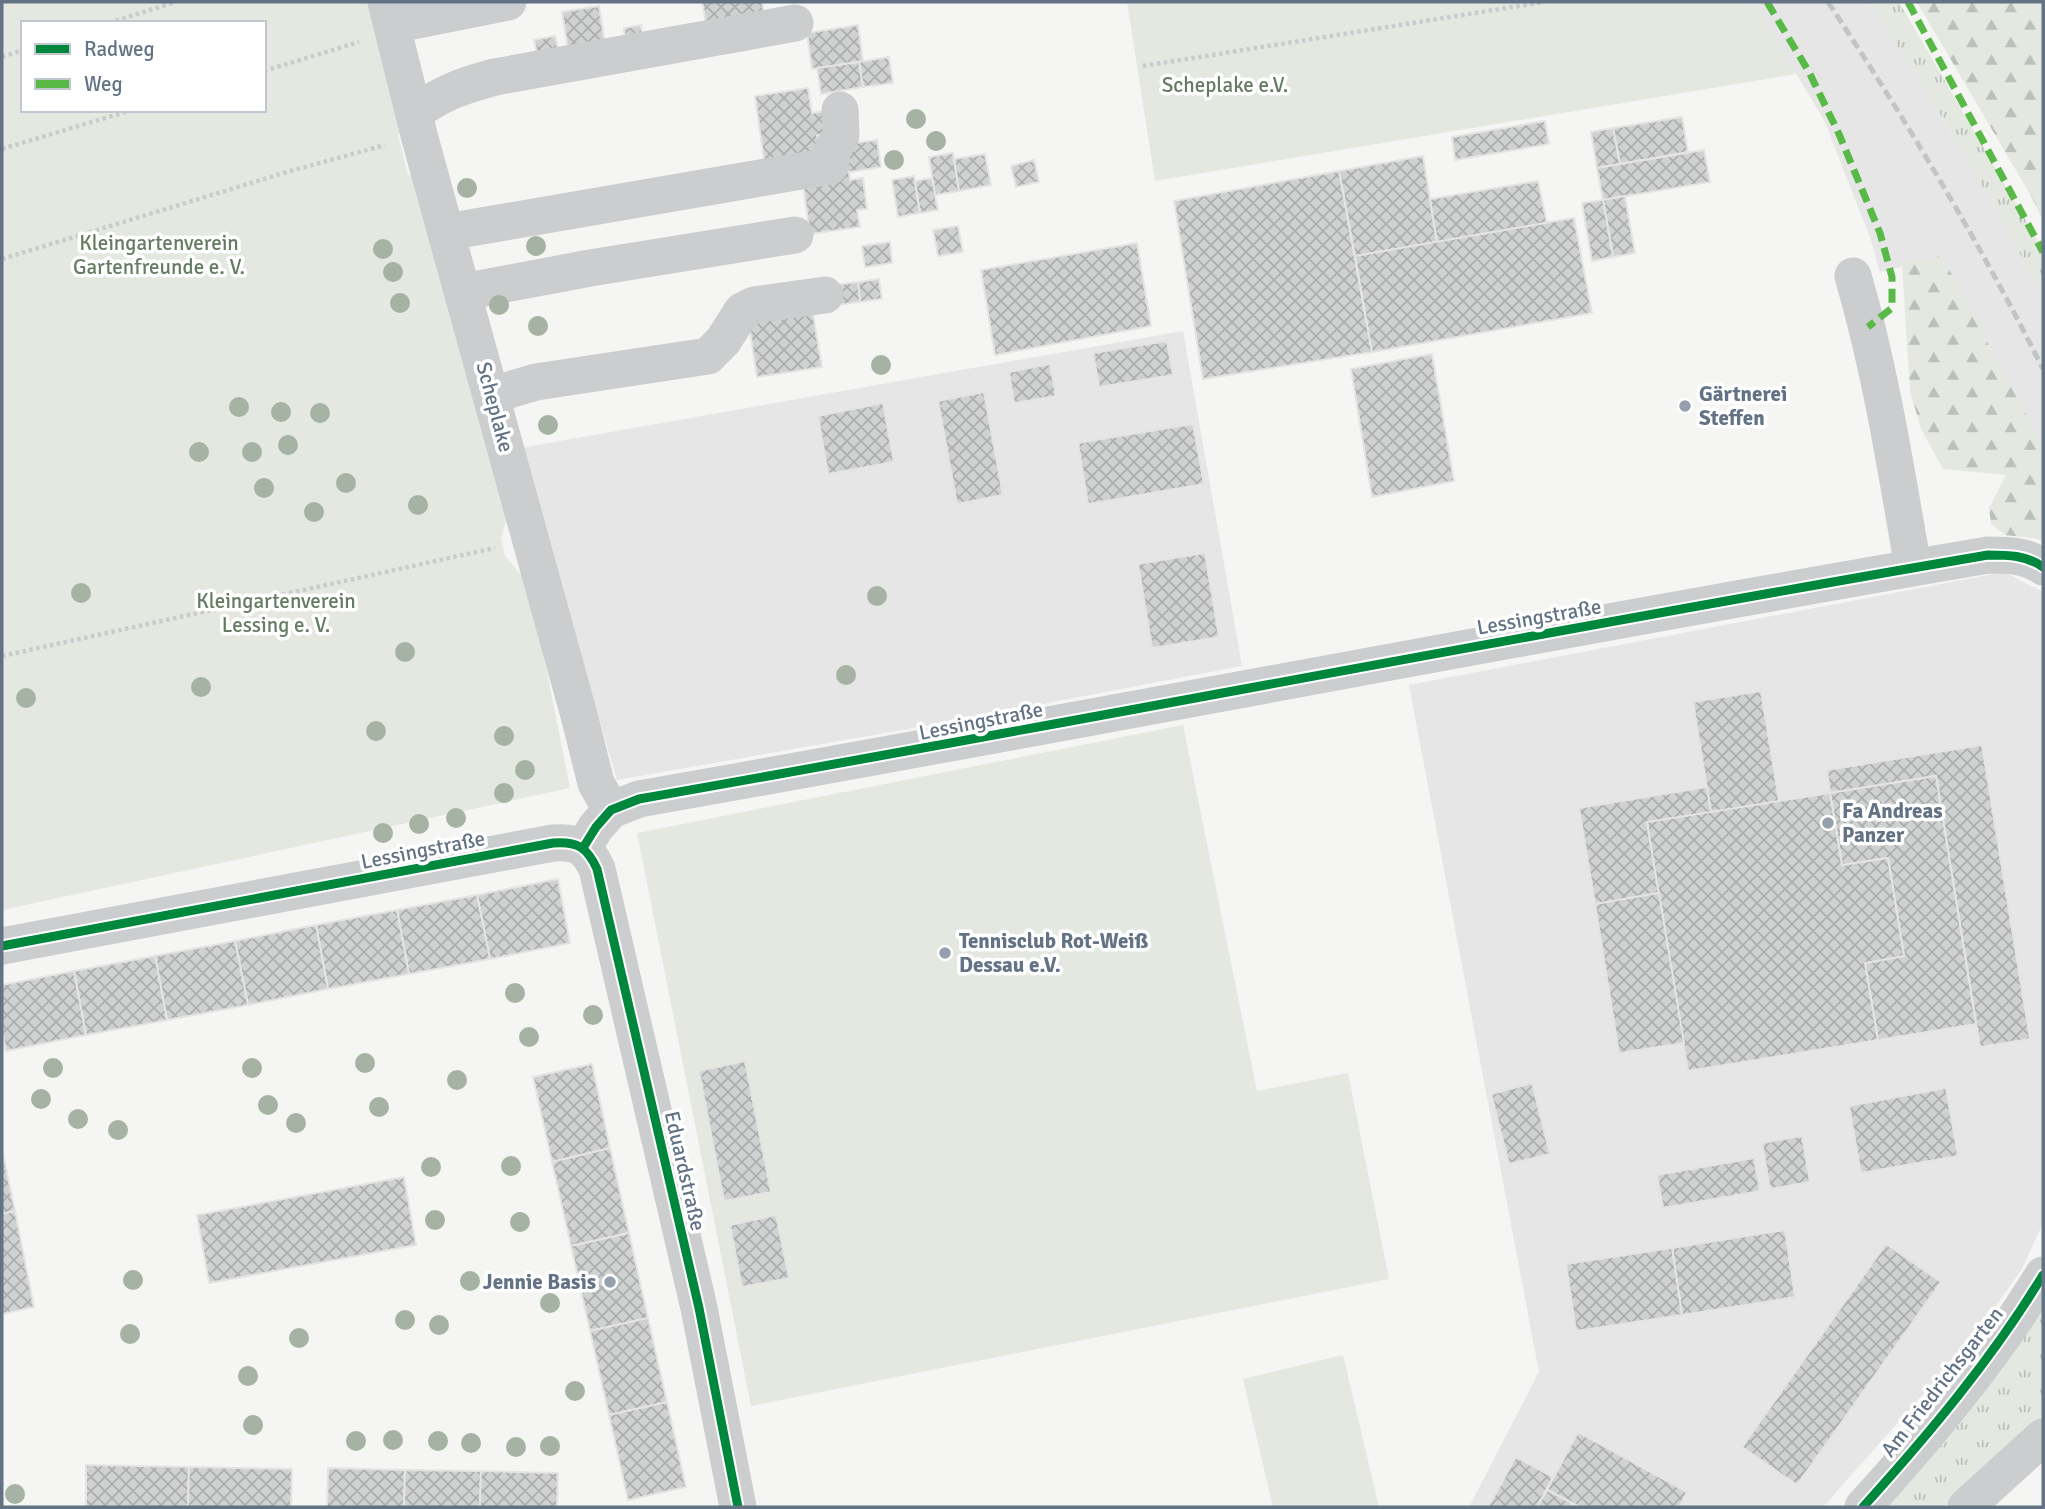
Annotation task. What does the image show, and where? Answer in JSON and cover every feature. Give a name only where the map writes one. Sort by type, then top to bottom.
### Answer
[{"type":"street","points":[[390,19],[508,2]]},
{"type":"street","name":"Scheplake","points":[[390,19],[596,783],[611,810]]},
{"type":"street","points":[[417,124],[439,95],[464,85],[495,77],[795,23]]},
{"type":"street","points":[[447,232],[830,166],[833,148],[841,136],[840,110]]},
{"type":"street","points":[[463,292],[590,268],[795,235]]},
{"type":"street","points":[[1853,276],[1879,379],[1913,567]]},
{"type":"street","points":[[492,395],[536,382],[708,356],[723,341],[742,310],[754,305],[825,295]]},
{"type":"street","name":"Lessingstraße","points":[[611,810],[639,799],[942,746],[1913,567],[1988,555],[2012,555],[2032,560],[2043,567]]},
{"type":"street","points":[[583,848],[611,810]]},
{"type":"street","name":"Lessingstraße","points":[[2,946],[553,843],[569,842],[583,848]]},
{"type":"street","name":"Eduardstraße","points":[[583,848],[592,856],[597,869],[699,1308],[737,1507]]},
{"type":"street","name":"Am Friedrichsgarten","points":[[1863,1507],[1969,1383],[1999,1343],[2043,1275]]},
{"type":"street","points":[[1966,1507],[2043,1437]]},
{"type":"path","points":[[115,21],[175,2]]},
{"type":"path","points":[[1143,66],[1544,2]]},
{"type":"path","points":[[266,70],[390,19]]},
{"type":"path","points":[[2,57],[21,51]]},
{"type":"path","points":[[2,149],[125,112]]},
{"type":"path","points":[[2,259],[287,172],[417,124]]},
{"type":"path","points":[[2,656],[530,540]]},
{"type":"shaded area","points":[[1753,2],[1869,2],[1905,56],[2007,227],[2043,297],[2043,447],[1942,257],[1880,272],[1870,237],[1824,120]]},
{"type":"shaded area","points":[[1183,331],[1242,666],[959,720],[617,780],[520,448]]},
{"type":"shaded area","points":[[2004,572],[2043,592],[2043,1223],[2022,1269],[1973,1338],[1823,1507],[1469,1507],[1539,1372],[1409,685]]},
{"type":"green space","name":"Kleingartenverein Lessing e. V.","points":[[2,2],[373,2],[405,127],[398,135],[408,175],[419,173],[508,514],[501,538],[505,556],[530,586],[570,788],[2,910]]},
{"type":"green space","name":"Scheplake e.V.","points":[[1127,2],[1753,2],[1796,74],[1155,181]]},
{"type":"green space","points":[[1869,2],[1899,2],[2043,250],[2043,297],[1960,147]]},
{"type":"green space","points":[[1917,2],[2043,2],[2043,220],[2031,196]]},
{"type":"green space","points":[[1942,256],[2043,447],[2043,541],[2005,535],[1991,524],[1989,508],[2006,475],[1943,469],[1921,429],[1910,391],[1902,263]]},
{"type":"green space","name":"Tennisclub Rot-Weiß Dessau e.V.","points":[[1183,725],[1257,1091],[1348,1073],[1389,1279],[751,1406],[637,833]]},
{"type":"green space","points":[[2043,1305],[2043,1418],[1989,1471],[1944,1507],[1885,1507]]},
{"type":"green space","points":[[1343,1355],[1379,1507],[1273,1507],[1243,1379]]},
{"type":"building","points":[[702,2],[762,2],[765,19],[707,29]]},
{"type":"building","points":[[599,6],[605,44],[568,50],[562,12]]},
{"type":"building","points":[[641,25],[644,46],[626,49],[624,28]]},
{"type":"building","points":[[858,25],[863,61],[812,69],[807,33]]},
{"type":"building","points":[[555,36],[558,49],[537,53],[534,40]]},
{"type":"building","points":[[889,57],[893,83],[863,87],[859,62]]},
{"type":"building","points":[[859,62],[863,87],[821,94],[817,68]]},
{"type":"building","points":[[808,88],[812,113],[826,111],[830,133],[817,135],[821,158],[765,167],[755,96]]},
{"type":"building","points":[[1682,117],[1688,152],[1620,164],[1613,128]]},
{"type":"building","points":[[1545,121],[1549,144],[1455,160],[1452,137]]},
{"type":"building","points":[[1613,128],[1620,164],[1597,168],[1591,132]]},
{"type":"building","points":[[877,140],[881,167],[844,173],[840,145]]},
{"type":"building","points":[[1704,150],[1710,182],[1603,200],[1597,168]]},
{"type":"building","points":[[953,153],[959,191],[935,195],[929,157]]},
{"type":"building","points":[[985,154],[991,185],[959,191],[954,159]]},
{"type":"building","points":[[1423,156],[1437,242],[1355,256],[1339,171]]},
{"type":"building","points":[[1034,160],[1039,182],[1016,187],[1011,166]]},
{"type":"building","points":[[1339,171],[1372,352],[1203,379],[1174,201]]},
{"type":"building","points":[[849,172],[850,180],[863,178],[867,209],[857,210],[860,227],[810,234],[802,178]]},
{"type":"building","points":[[914,176],[920,213],[898,217],[892,180]]},
{"type":"building","points":[[932,178],[938,210],[920,213],[915,181]]},
{"type":"building","points":[[1538,181],[1547,223],[1437,242],[1430,199]]},
{"type":"building","points":[[1625,196],[1635,253],[1613,257],[1603,200]]},
{"type":"building","points":[[1603,200],[1613,257],[1592,261],[1582,203]]},
{"type":"building","points":[[1574,218],[1592,313],[1372,352],[1355,256]]},
{"type":"building","points":[[958,226],[963,252],[938,256],[933,230]]},
{"type":"building","points":[[890,242],[892,263],[865,267],[862,246]]},
{"type":"building","points":[[1137,243],[1151,326],[995,355],[981,270]]},
{"type":"building","points":[[879,279],[882,299],[860,302],[858,282]]},
{"type":"building","points":[[858,282],[860,302],[837,305],[834,285]]},
{"type":"building","points":[[812,308],[822,367],[757,377],[748,318]]},
{"type":"building","points":[[1167,341],[1173,375],[1099,387],[1093,353]]},
{"type":"building","points":[[1432,354],[1454,481],[1372,497],[1351,369]]},
{"type":"building","points":[[1050,364],[1056,396],[1014,403],[1009,372]]},
{"type":"building","points":[[984,392],[1003,495],[957,504],[938,401]]},
{"type":"building","points":[[883,403],[894,462],[828,474],[818,416]]},
{"type":"building","points":[[1193,424],[1204,484],[1088,504],[1078,443]]},
{"type":"building","points":[[1205,553],[1219,637],[1152,648],[1138,564]]},
{"type":"building","points":[[1761,691],[1779,801],[1711,813],[1693,702]]},
{"type":"building","points":[[1982,745],[2030,1039],[1980,1047],[1936,776],[1830,793],[1827,770]]},
{"type":"building","points":[[1936,776],[1976,1024],[1878,1040],[1865,963],[1904,956],[1888,858],[1842,865],[1830,793]]},
{"type":"building","points":[[1707,787],[1711,813],[1647,822],[1659,893],[1595,904],[1579,808]]},
{"type":"building","points":[[1830,793],[1842,865],[1888,858],[1904,956],[1865,963],[1878,1040],[1688,1071],[1647,822]]},
{"type":"building","points":[[558,879],[570,943],[490,959],[477,895]]},
{"type":"building","points":[[1659,893],[1684,1043],[1619,1053],[1595,904]]},
{"type":"building","points":[[477,895],[490,959],[409,974],[397,910]]},
{"type":"building","points":[[397,910],[409,974],[328,989],[316,925]]},
{"type":"building","points":[[316,925],[328,989],[248,1005],[235,941]]},
{"type":"building","points":[[235,941],[248,1005],[167,1020],[155,956]]},
{"type":"building","points":[[155,956],[167,1020],[86,1035],[74,971]]},
{"type":"building","points":[[74,971],[86,1035],[6,1051],[2,1030],[2,985]]},
{"type":"building","points":[[745,1061],[771,1192],[724,1201],[699,1071]]},
{"type":"building","points":[[592,1064],[610,1148],[552,1162],[533,1077]]},
{"type":"building","points":[[1532,1083],[1550,1154],[1509,1164],[1491,1094]]},
{"type":"building","points":[[1946,1088],[1958,1156],[1861,1173],[1849,1106]]},
{"type":"building","points":[[1802,1136],[1810,1182],[1770,1189],[1762,1143]]},
{"type":"building","points":[[610,1148],[629,1233],[571,1246],[552,1162]]},
{"type":"building","points":[[2,1149],[15,1211],[2,1214]]},
{"type":"building","points":[[1754,1158],[1760,1191],[1663,1208],[1657,1175]]},
{"type":"building","points":[[404,1177],[416,1245],[209,1283],[197,1215]]},
{"type":"building","points":[[15,1211],[34,1307],[2,1314],[2,1214]]},
{"type":"building","points":[[776,1215],[789,1278],[742,1287],[730,1225]]},
{"type":"building","points":[[1785,1230],[1795,1297],[1682,1315],[1672,1248]]},
{"type":"building","name":"Jennie Basis","points":[[629,1233],[648,1318],[590,1331],[571,1246]]},
{"type":"building","points":[[1886,1244],[1941,1282],[1797,1485],[1742,1447]]},
{"type":"building","points":[[1672,1248],[1682,1315],[1576,1331],[1566,1264]]},
{"type":"building","points":[[648,1318],[667,1402],[609,1415],[590,1331]]},
{"type":"building","points":[[667,1402],[686,1487],[628,1500],[609,1415]]},
{"type":"building","points":[[1578,1432],[1687,1492],[1679,1507],[1580,1507],[1547,1490]]},
{"type":"building","points":[[1516,1457],[1553,1477],[1537,1507],[1488,1507]]},
{"type":"building","points":[[86,1465],[189,1467],[188,1507],[86,1507]]},
{"type":"building","points":[[189,1467],[292,1469],[291,1507],[188,1507]]},
{"type":"building","points":[[328,1468],[405,1470],[404,1507],[327,1507]]},
{"type":"building","points":[[405,1470],[481,1471],[480,1507],[404,1507]]},
{"type":"building","points":[[481,1471],[558,1473],[557,1507],[480,1507]]},
{"type":"building","points":[[1547,1490],[1572,1503],[1570,1507],[1537,1507]]},
{"type":"railway","points":[[1828,2],[1941,182],[2043,369]]},
{"type":"marked path","points":[[1767,2],[1809,72],[1839,134],[1880,233],[1892,277],[1892,308],[1868,327]]},
{"type":"marked path","points":[[1908,2],[2043,252]]},
{"type":"cycle path","points":[[583,848],[611,810],[639,799],[1650,614],[1988,555],[2023,558],[2043,567]]},
{"type":"cycle path","points":[[2,946],[553,843],[569,843],[580,847],[589,855],[597,869],[699,1308],[738,1507]]},
{"type":"cycle path","points":[[1863,1507],[1959,1395],[2003,1336],[2043,1275]]},
{"type":"place","name":"Gärtnerei Steffen","points":[[1685,406]]},
{"type":"place","name":"Fa Andreas Panzer","points":[[1828,823]]},
{"type":"place","name":"Tennisclub Rot-Weiß Dessau e.V.","points":[[945,953]]},
{"type":"place","name":"Jennie Basis","points":[[610,1282]]},
{"type":"park label","name":"Kleingartenverein Gartenfreunde e. V.","points":[[159,255]]}]
